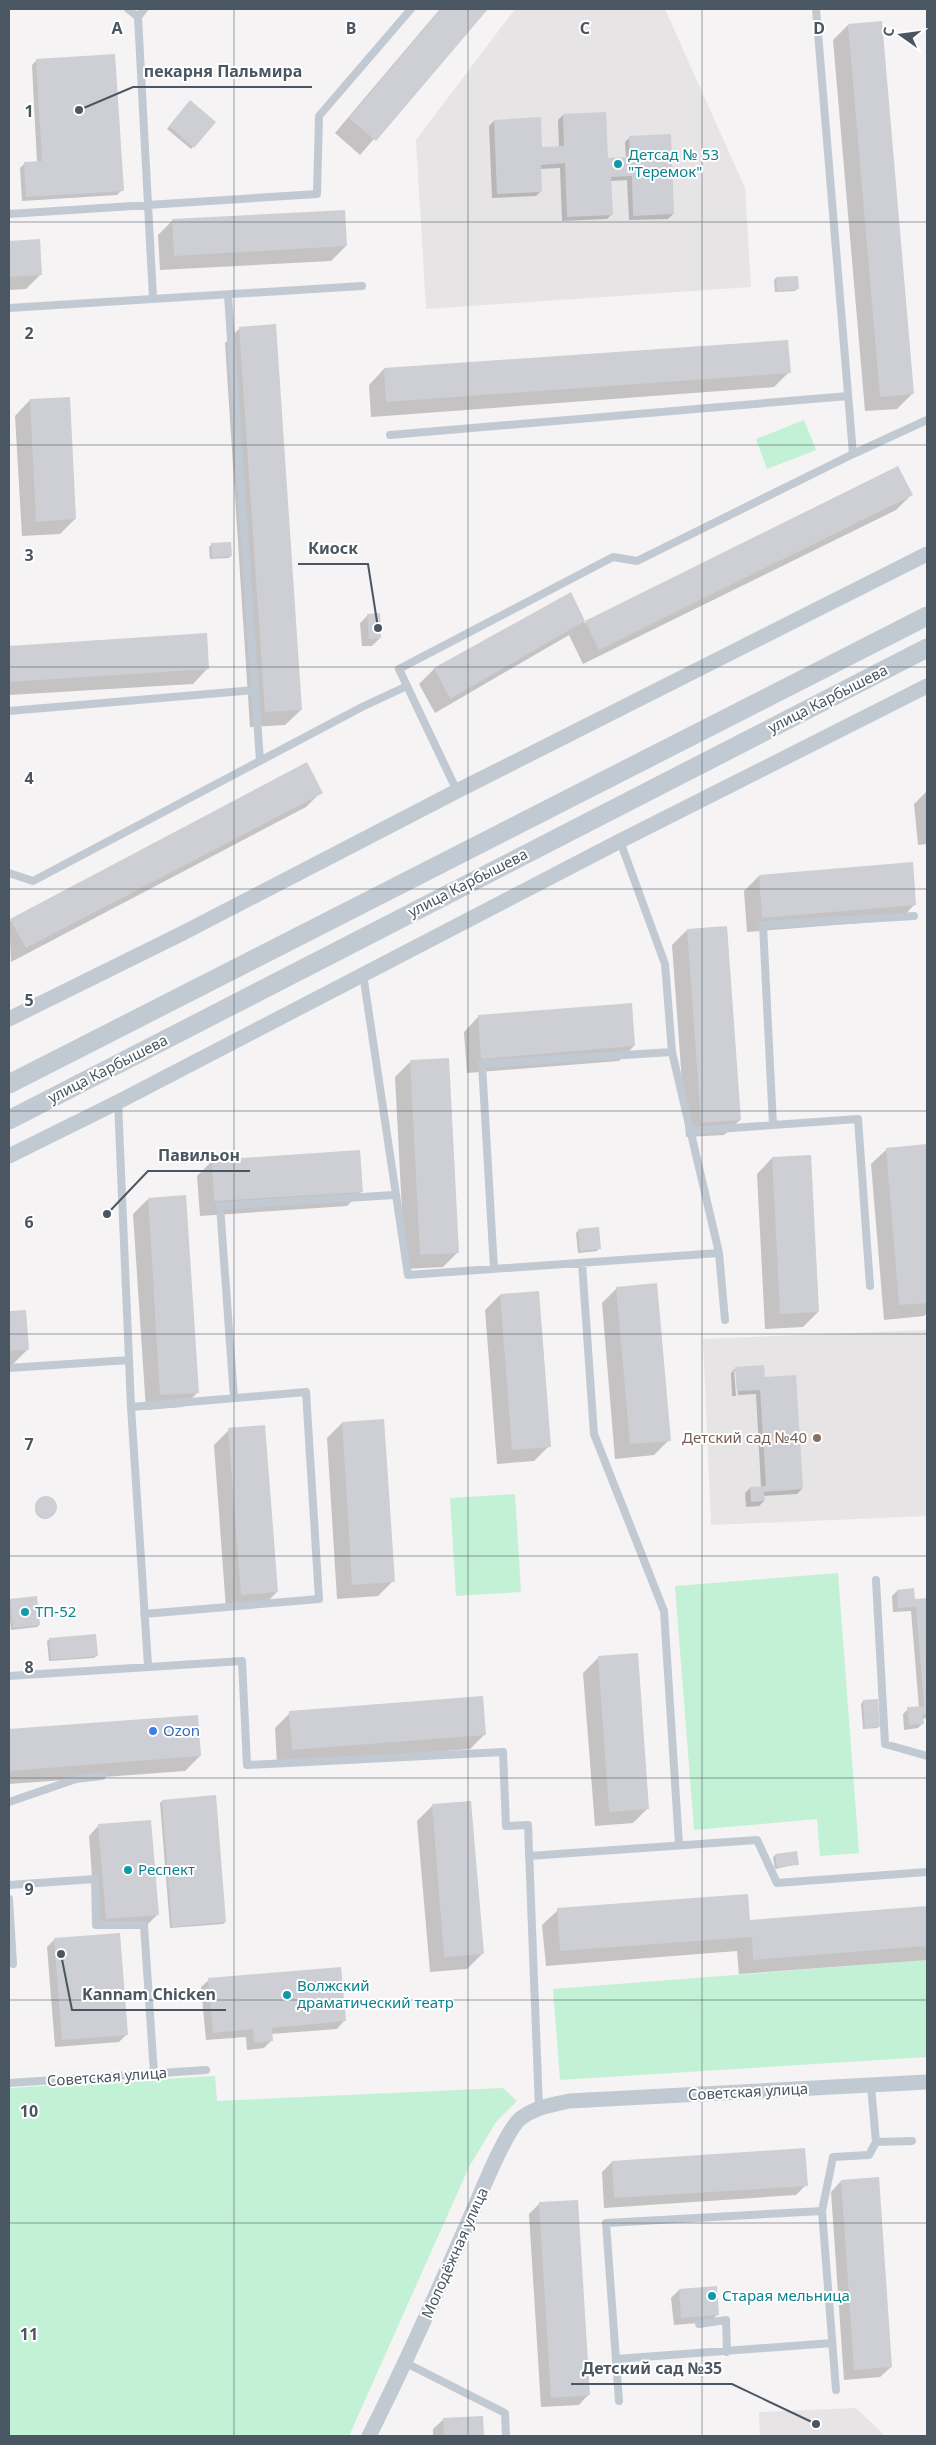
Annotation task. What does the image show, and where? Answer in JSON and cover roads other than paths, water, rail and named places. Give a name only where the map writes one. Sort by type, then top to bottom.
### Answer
[{"type":"street","points":[[9,1019],[183,933],[457,790],[927,554]]},
{"type":"street","name":"улица Карбышева","points":[[9,1084],[927,616]]},
{"type":"street","name":"улица Карбышева","points":[[9,1120],[927,648]]},
{"type":"street","points":[[9,1156],[118,1102],[620,841],[927,686]]},
{"type":"street","name":"Советская улица","points":[[569,2101],[927,2082]]},
{"type":"street","name":"Молодёжная улица","points":[[369,2436],[406,2364],[510,2132],[519,2119],[539,2108],[569,2101]]},
{"type":"lane","points":[[128,9],[138,17]]},
{"type":"lane","points":[[144,9],[138,17],[153,298]]},
{"type":"lane","points":[[9,214],[149,203],[317,194],[319,116],[411,9]]},
{"type":"lane","points":[[816,9],[853,454]]},
{"type":"lane","points":[[9,308],[362,286]]},
{"type":"lane","points":[[228,295],[260,761]]},
{"type":"lane","points":[[390,435],[848,396]]},
{"type":"lane","points":[[457,790],[399,669],[613,556],[637,562],[853,454],[927,420]]},
{"type":"lane","points":[[9,873],[33,881],[362,707],[407,686]]},
{"type":"lane","points":[[9,711],[255,690]]},
{"type":"lane","points":[[620,841],[666,964],[672,1052],[720,1253],[725,1320]]},
{"type":"lane","points":[[773,1125],[764,925],[914,916]]},
{"type":"lane","points":[[363,974],[394,1195],[408,1275],[720,1253]]},
{"type":"lane","points":[[494,1269],[482,1064],[672,1052]]},
{"type":"lane","points":[[118,1102],[130,1407],[148,1666]]},
{"type":"lane","points":[[690,1131],[858,1119],[870,1286]]},
{"type":"lane","points":[[234,1398],[220,1206],[394,1195]]},
{"type":"lane","points":[[582,1262],[594,1434],[664,1610],[679,1845]]},
{"type":"lane","points":[[9,1368],[129,1360]]},
{"type":"lane","points":[[130,1407],[306,1392],[319,1599],[144,1614]]},
{"type":"lane","points":[[876,1580],[885,1744],[927,1756]]},
{"type":"lane","points":[[9,1676],[242,1661],[247,1765],[503,1752],[506,1826],[528,1826],[539,2108]]},
{"type":"lane","points":[[9,1802],[76,1779],[102,1776]]},
{"type":"lane","points":[[529,1856],[756,1840],[778,1884],[927,1872]]},
{"type":"lane","points":[[9,1885],[95,1879],[96,1925],[144,1925],[154,2074]]},
{"type":"lane","points":[[9,1899],[13,1964]]},
{"type":"lane","name":"Советская улица","points":[[9,2083],[206,2070]]},
{"type":"lane","points":[[836,2390],[822,2211],[833,2158],[869,2155],[876,2142],[872,2086]]},
{"type":"lane","points":[[876,2142],[912,2141]]},
{"type":"lane","points":[[620,2401],[606,2223],[822,2211]]},
{"type":"lane","points":[[699,2324],[726,2320],[727,2352]]},
{"type":"lane","points":[[616,2359],[832,2343]]},
{"type":"lane","points":[[406,2364],[505,2414],[506,2436]]},
{"type":"place","name":"пекарня Пальмира","points":[[79,110]]},
{"type":"place","name":"Детсад № 53 \"Теремок\"","points":[[618,164]]},
{"type":"place","name":"Киоск","points":[[378,628]]},
{"type":"place","name":"Павильон","points":[[107,1214]]},
{"type":"place","name":"Детский сад №40","points":[[817,1438]]},
{"type":"place","name":"ТП-52","points":[[25,1612]]},
{"type":"place","name":"Ozon","points":[[153,1731]]},
{"type":"place","name":"Респект","points":[[128,1870]]},
{"type":"place","name":"Kannam Chicken","points":[[61,1954]]},
{"type":"place","name":"Волжский драматический театр","points":[[287,1995]]},
{"type":"place","name":"Старая мельница","points":[[712,2296]]},
{"type":"place","name":"Детский сад №35","points":[[816,2424]]}]
